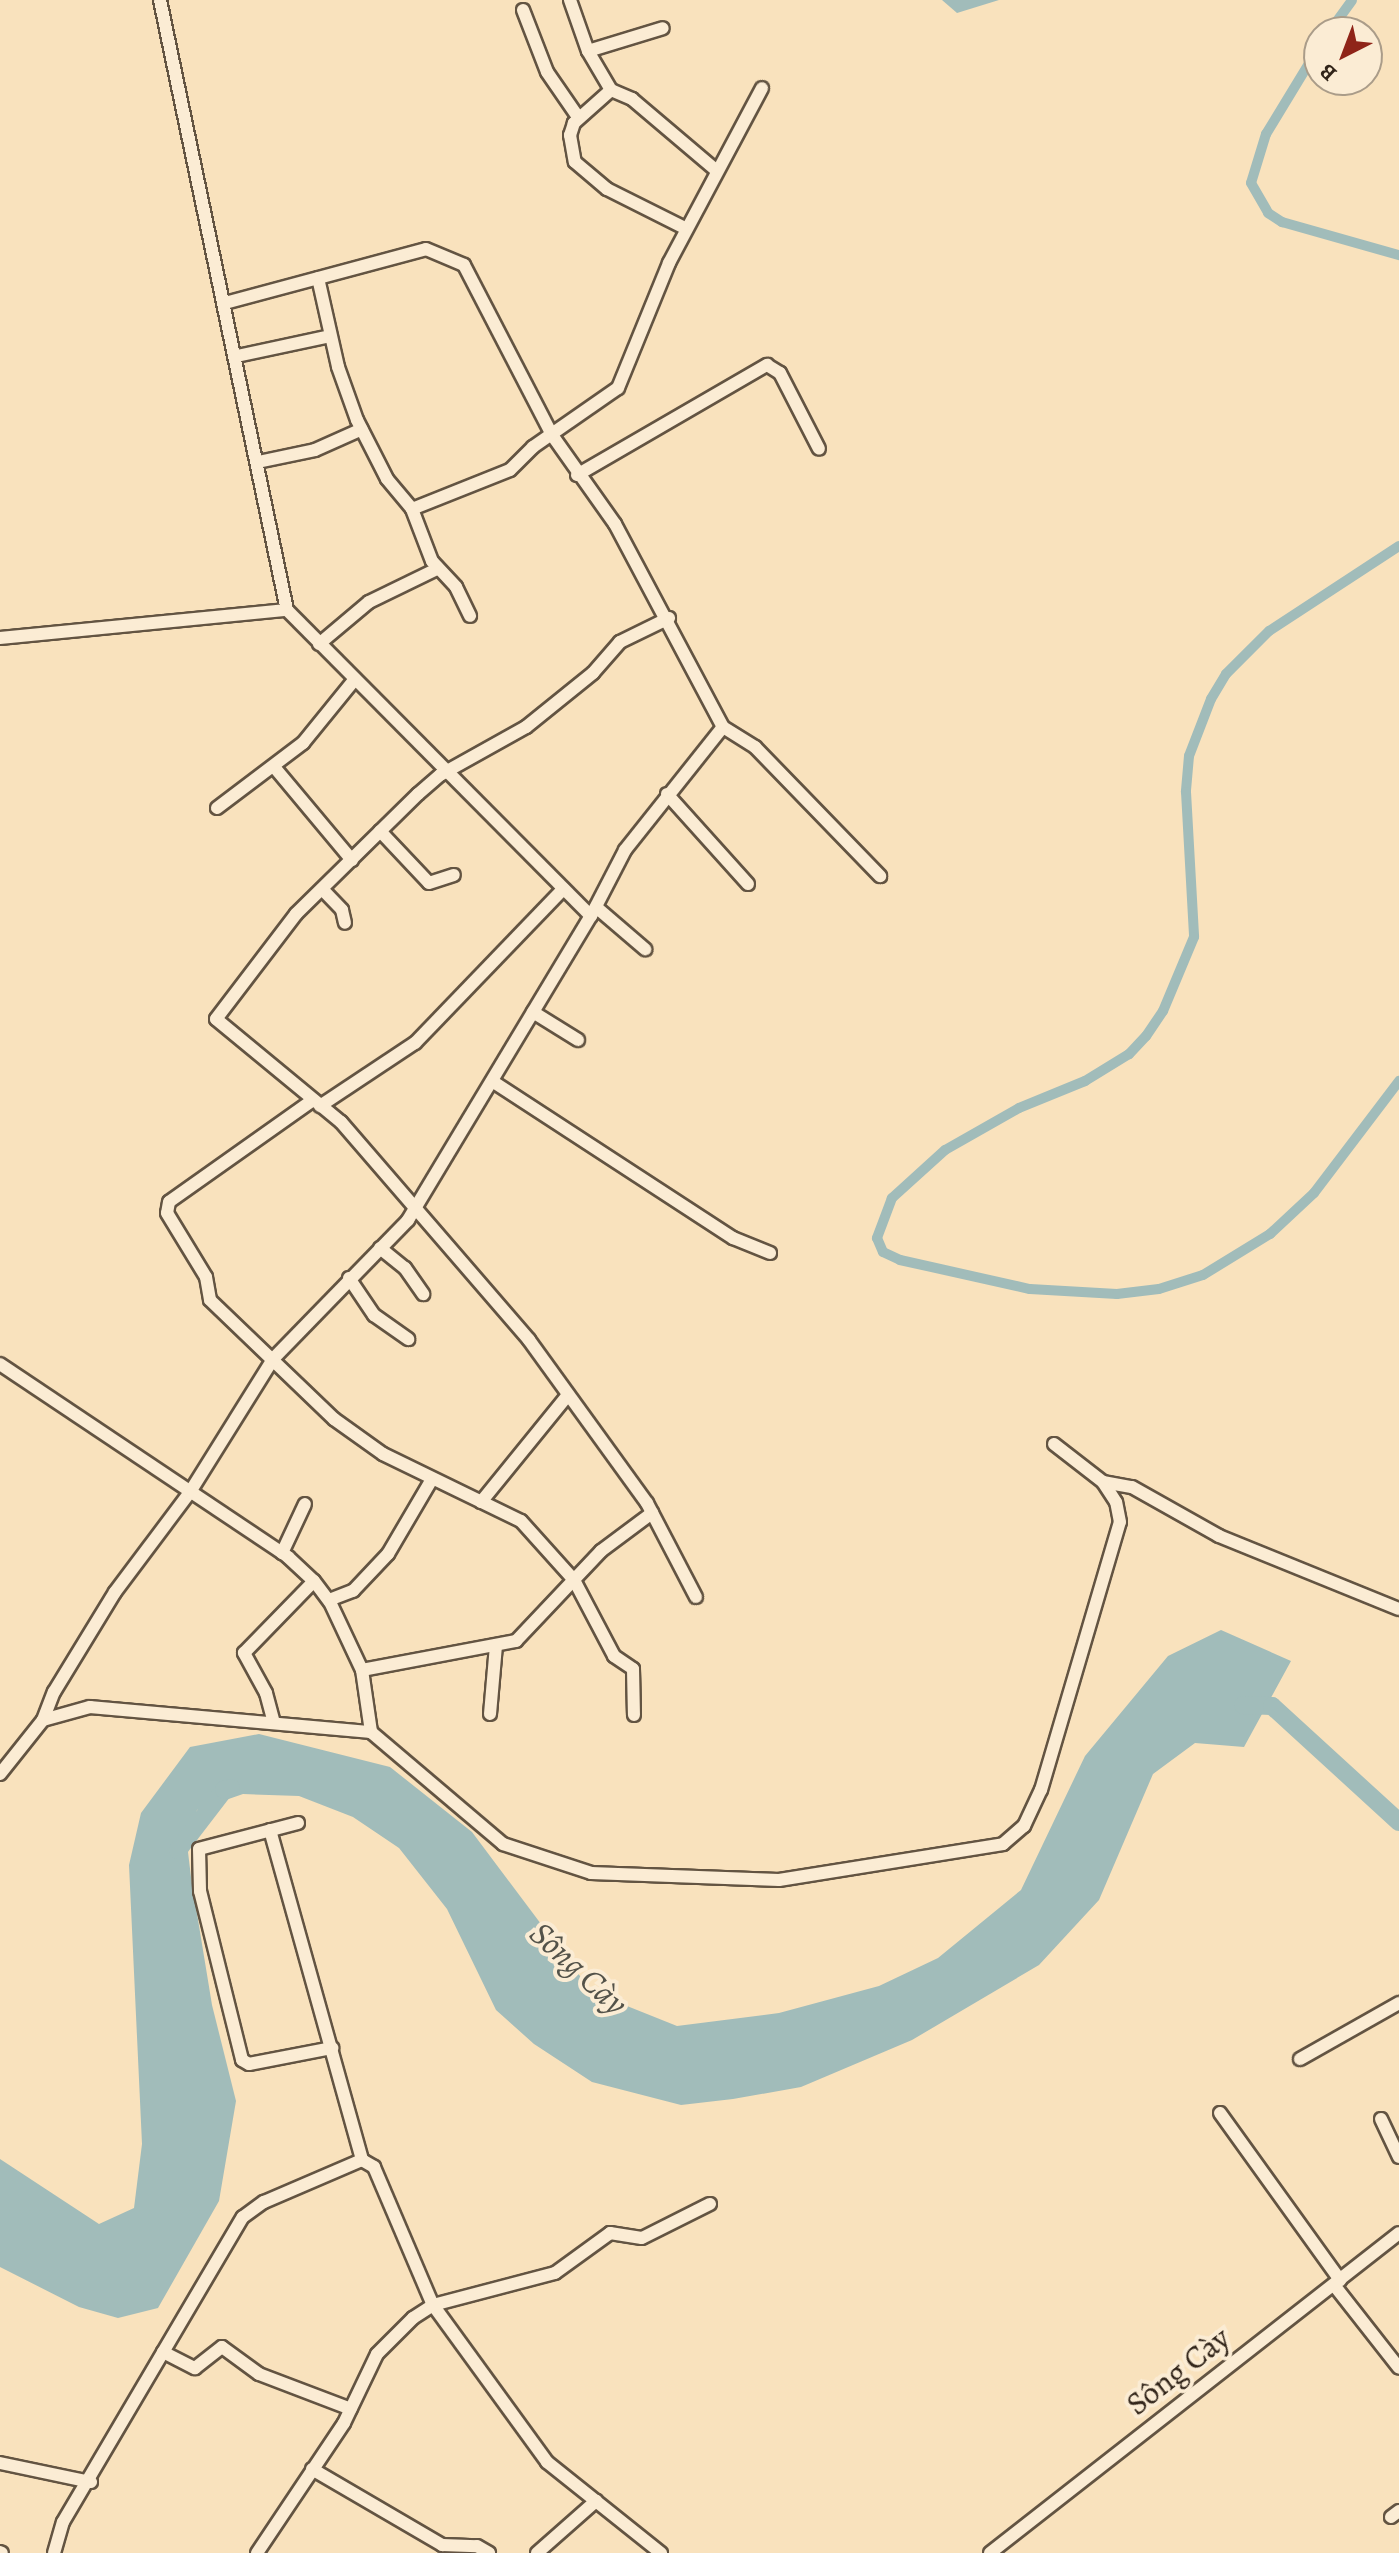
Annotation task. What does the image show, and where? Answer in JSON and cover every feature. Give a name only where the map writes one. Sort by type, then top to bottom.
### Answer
[{"type":"street","points":[[160,0],[237,356],[287,610],[449,770],[563,889],[645,949]]},
{"type":"street","points":[[570,0],[588,51],[611,90],[632,99],[717,171]]},
{"type":"street","points":[[523,10],[547,72],[578,117]]},
{"type":"street","points":[[588,51],[663,28]]},
{"type":"street","points":[[412,509],[505,473],[622,383],[687,229],[762,88]]},
{"type":"street","points":[[611,90],[578,117],[570,135],[582,172],[687,229]]},
{"type":"street","points":[[225,303],[426,249],[452,257],[476,284],[552,435],[577,475],[615,524],[669,618],[723,727],[755,747],[880,876]]},
{"type":"street","points":[[318,278],[330,336],[362,429],[387,479],[412,509],[437,569],[456,587],[470,616]]},
{"type":"street","points":[[237,356],[330,336]]},
{"type":"street","points":[[577,475],[767,365],[780,373],[819,449]]},
{"type":"street","points":[[258,462],[315,450],[362,429]]},
{"type":"street","points":[[319,644],[369,602],[437,569]]},
{"type":"street","points":[[0,638],[287,610]]},
{"type":"street","points":[[669,618],[620,642],[593,673],[515,734],[449,770],[380,831],[272,941],[216,1019],[317,1103],[416,1207],[529,1340],[652,1513],[696,1597]]},
{"type":"street","points":[[217,808],[275,768],[312,734],[355,679]]},
{"type":"street","points":[[0,1774],[43,1720],[54,1692],[115,1592],[190,1492],[273,1359],[416,1207],[593,912],[625,850],[723,727]]},
{"type":"street","points":[[275,768],[352,860]]},
{"type":"street","points":[[667,794],[748,884]]},
{"type":"street","points":[[380,831],[429,883],[454,875]]},
{"type":"street","points":[[322,889],[342,910],[345,923]]},
{"type":"street","points":[[563,889],[415,1043],[174,1197],[166,1208],[202,1270],[214,1306],[334,1419],[383,1454],[521,1521],[574,1580],[614,1656],[633,1669],[634,1715]]},
{"type":"street","points":[[533,1012],[578,1040]]},
{"type":"street","points":[[492,1081],[733,1238],[770,1253]]},
{"type":"street","points":[[380,1248],[405,1268],[423,1294]]},
{"type":"street","points":[[349,1278],[374,1315],[408,1339]]},
{"type":"street","points":[[0,1364],[282,1553],[314,1581],[329,1600],[362,1670],[371,1732]]},
{"type":"street","points":[[481,1502],[568,1395]]},
{"type":"street","points":[[43,1720],[90,1707],[371,1732],[503,1844],[591,1873],[779,1880],[1003,1844],[1024,1826],[1041,1790],[1118,1532],[1119,1509],[1103,1482],[1054,1444]]},
{"type":"street","points":[[329,1600],[353,1591],[382,1561],[408,1527],[432,1479]]},
{"type":"street","points":[[1103,1482],[1132,1487],[1219,1536],[1399,1609]]},
{"type":"street","points":[[282,1553],[305,1504]]},
{"type":"street","points":[[362,1670],[521,1638],[606,1546],[652,1513]]},
{"type":"street","points":[[274,1723],[266,1693],[244,1653],[314,1581]]},
{"type":"street","points":[[490,1714],[496,1645]]},
{"type":"street","points":[[298,1823],[199,1849],[195,1855],[237,2053],[249,2064],[332,2048]]},
{"type":"street","points":[[270,1830],[362,2160],[374,2167],[433,2305],[547,2462],[661,2553]]},
{"type":"street","points":[[1300,2059],[1399,2003]]},
{"type":"street","points":[[1220,2113],[1399,2368]]},
{"type":"street","points":[[1381,2119],[1399,2157]]},
{"type":"street","points":[[54,2553],[63,2522],[91,2482],[243,2217],[264,2202],[362,2160]]},
{"type":"street","points":[[257,2553],[351,2409],[383,2346],[433,2305],[528,2283],[567,2267],[610,2233],[642,2238],[710,2204]]},
{"type":"street","name":"Sông Cày","points":[[990,2553],[1399,2233]]},
{"type":"street","points":[[163,2352],[192,2368],[222,2347],[259,2374],[351,2409]]},
{"type":"street","points":[[0,2463],[91,2482]]},
{"type":"street","points":[[312,2469],[442,2545],[477,2546],[489,2553]]},
{"type":"street","points":[[537,2553],[596,2501]]},
{"type":"water","points":[[942,0],[999,0],[957,13]]},
{"type":"water","points":[[1221,1630],[1291,1661],[1244,1747],[1195,1743],[1153,1774],[1099,1900],[1039,1965],[912,2040],[801,2087],[733,2099],[681,2105],[592,2082],[534,2044],[496,2010],[447,1909],[399,1848],[353,1817],[299,1796],[243,1794],[197,1810],[188,1852],[191,1877],[212,2005],[236,2101],[219,2201],[158,2308],[118,2318],[79,2307],[0,2267],[0,2159],[99,2224],[134,2208],[142,2144],[129,1865],[141,1813],[190,1747],[259,1734],[390,1767],[472,1832],[592,1992],[677,2026],[779,2013],[879,1986],[938,1958],[1021,1890],[1085,1756],[1168,1656]]},
{"type":"waterway","points":[[1340,16],[1352,0]]},
{"type":"waterway","points":[[1303,73],[1266,134],[1251,183],[1268,213],[1282,222],[1399,255]]},
{"type":"waterway","points":[[1399,546],[1269,631],[1226,674],[1211,699],[1189,756],[1186,792],[1194,937],[1163,1011],[1146,1036],[1129,1054],[1085,1081],[1019,1108],[945,1150],[892,1198],[877,1238],[883,1252],[900,1260],[1030,1289],[1117,1294],[1159,1289],[1203,1275],[1270,1234],[1314,1193],[1399,1081]]},
{"type":"waterway","name":"Sông Cày","points":[[1243,1705],[1272,1706],[1399,1822]]},
{"type":"waterway","name":"Sông Cày","points":[[178,1850],[224,1790],[231,1788]]}]
